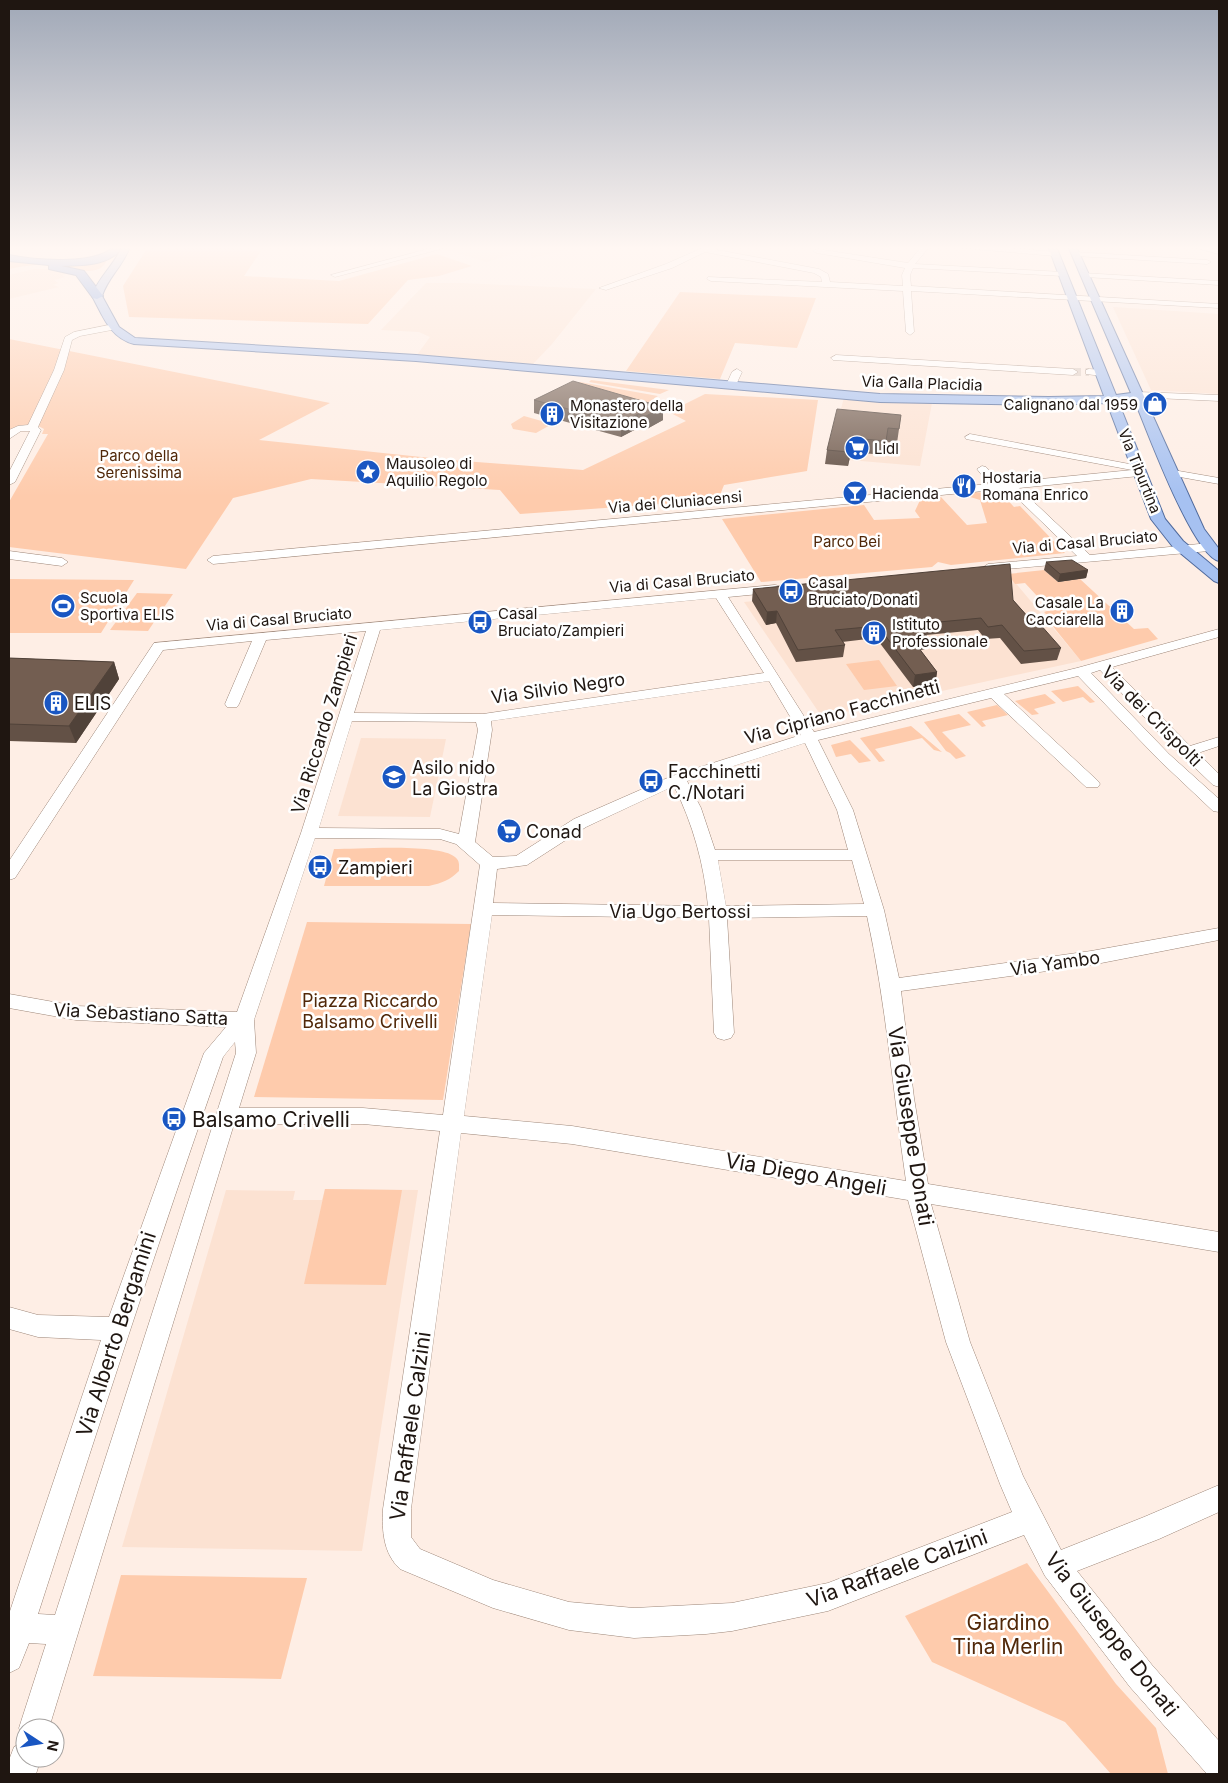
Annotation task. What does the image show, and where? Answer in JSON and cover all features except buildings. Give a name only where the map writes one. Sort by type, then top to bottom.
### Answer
[{"type":"main road","name":"Via Galla Placidia","points":[[115,329],[120,336],[139,341],[423,358],[898,399],[1012,401],[1111,399]]},
{"type":"main road","name":"Via Tiburtina","points":[[1084,329],[1158,519],[1184,549],[1219,578]]},
{"type":"main road","name":"Via Tiburtina","points":[[1109,329],[1197,529],[1214,552]]},
{"type":"main road","points":[[1111,399],[1138,395]]},
{"type":"street","points":[[9,482],[34,430],[61,366],[68,339],[77,334],[102,329]]},
{"type":"street","points":[[836,358],[1073,372]]},
{"type":"street","points":[[731,385],[737,372]]},
{"type":"street","points":[[1089,372],[1102,373]]},
{"type":"street","points":[[1138,395],[1219,398]]},
{"type":"street","points":[[9,436],[18,429],[34,430]]},
{"type":"street","points":[[970,437],[1138,471]]},
{"type":"street","points":[[982,469],[998,488]]},
{"type":"street","name":"Via dei Cluniacensi","points":[[214,560],[998,488],[1138,471]]},
{"type":"street","points":[[1173,473],[1219,480]]},
{"type":"street","points":[[1012,486],[1086,558]]},
{"type":"street","name":"Via di Casal Bruciato","points":[[972,569],[1184,549],[1214,552]]},
{"type":"street","points":[[9,555],[62,562]]},
{"type":"street","name":"Via di Casal Bruciato","points":[[9,874],[159,646],[787,588]]},
{"type":"street","name":"Via Giuseppe Donati","points":[[720,594],[773,676],[809,737],[844,810],[875,910],[891,986],[917,1192],[958,1342],[1013,1484],[1029,1519],[1055,1566],[1141,1676],[1219,1764]]},
{"type":"street","name":"Via Riccardo Zampieri","points":[[309,833],[374,626]]},
{"type":"street","name":"Via Cipriano Facchinetti","points":[[489,863],[521,861],[594,816],[678,779],[809,737],[1081,671],[1219,633]]},
{"type":"street","points":[[232,704],[260,638]]},
{"type":"street","name":"Via dei Crispolti","points":[[1103,665],[1187,752],[1219,782]]},
{"type":"street","name":"Via dei Crispolti","points":[[1081,671],[1164,757],[1219,807]]},
{"type":"street","name":"Via Silvio Negro","points":[[344,722],[484,724],[773,676]]},
{"type":"street","points":[[993,692],[1092,784]]},
{"type":"street","points":[[466,843],[484,724]]},
{"type":"street","points":[[1187,752],[1219,741]]},
{"type":"street","points":[[678,779],[694,807],[710,855],[716,912],[724,1033]]},
{"type":"street","points":[[37,1718],[226,1116],[246,1053],[244,1020],[309,833],[429,834],[453,837],[466,843],[489,863],[484,909],[452,1124],[363,1116],[226,1116]]},
{"type":"street","points":[[710,855],[858,855]]},
{"type":"street","name":"Via Ugo Bertossi","points":[[484,909],[716,912],[875,910]]},
{"type":"street","name":"Via Yambo","points":[[891,986],[1091,958],[1219,934]]},
{"type":"street","name":"Via Sebastiano Satta","points":[[9,1001],[76,1013],[244,1020]]},
{"type":"street","name":"Via Alberto Bergamini","points":[[9,1658],[14,1628],[214,1052],[244,1020]]},
{"type":"street","name":"Via Diego Angeli","points":[[452,1124],[581,1136],[1219,1242]]},
{"type":"street","name":"Via Raffaele Calzini","points":[[452,1124],[397,1510],[398,1544],[402,1553],[410,1560],[493,1594],[569,1616],[634,1623],[697,1621],[732,1617],[828,1597],[1029,1519]]},
{"type":"street","points":[[9,1318],[38,1326],[117,1329]]},
{"type":"street","points":[[9,1332],[38,1326]]},
{"type":"street","points":[[1055,1566],[1149,1529],[1219,1498]]},
{"type":"street","points":[[14,1628],[65,1630]]},
{"type":"shaded area","points":[[564,329],[533,364],[417,355],[430,337],[419,332],[381,330]]},
{"type":"shaded area","points":[[1123,329],[1219,329],[1219,394],[1151,390]]},
{"type":"shaded area","points":[[844,398],[932,403],[920,466],[849,460],[825,464]]},
{"type":"shaded area","points":[[1008,574],[1081,661],[822,717],[744,602]]},
{"type":"shaded area","name":"Asilo nido La Giostra","points":[[361,738],[446,739],[430,817],[338,816]]},
{"type":"shaded area","points":[[325,1189],[418,1190],[362,1551],[122,1547],[226,1190],[295,1191],[293,1200],[322,1200]]},
{"type":"green space","points":[[655,329],[804,329],[797,348],[735,343],[720,379],[626,371]]},
{"type":"green space","name":"Parco della Serenissima","points":[[9,339],[330,403],[259,440],[450,460],[583,470],[686,421],[669,412],[705,394],[818,400],[807,471],[724,485],[718,500],[520,514],[500,490],[311,479],[233,498],[186,569],[9,547],[9,502],[48,434],[42,434],[44,429],[31,425],[22,425],[9,430]]},
{"type":"green space","points":[[591,380],[669,390],[660,394],[589,382]]},
{"type":"green space","points":[[578,383],[658,396],[649,402],[639,404]]},
{"type":"green space","points":[[524,416],[552,424],[536,433],[513,429],[511,424]]},
{"type":"green space","name":"Parco Bei","points":[[965,493],[1002,494],[1014,507],[1020,506],[1065,553],[951,565],[938,562],[932,567],[761,582],[722,519],[864,505],[874,520],[920,518],[915,511],[921,498],[941,497],[967,525],[987,523],[980,500],[967,496]]},
{"type":"green space","points":[[1044,570],[1058,582],[1080,579],[1134,629],[1148,628],[1158,639],[1081,661],[1047,619],[1050,618],[1044,612],[1050,610],[1025,583],[1015,584],[1008,574]]},
{"type":"green space","name":"Scuola Sportiva ELIS","points":[[9,579],[134,580],[101,633],[9,633]]},
{"type":"green space","points":[[137,593],[173,594],[148,631],[110,630]]},
{"type":"green space","points":[[879,660],[897,686],[864,690],[846,664]]},
{"type":"green space","points":[[1078,686],[1095,702],[1090,703],[1083,697],[1063,702],[1051,691]]},
{"type":"green space","points":[[1045,694],[1056,703],[1034,709],[1039,714],[1032,715],[1015,701]]},
{"type":"green space","points":[[997,705],[1008,715],[982,721],[986,726],[982,727],[967,712]]},
{"type":"green space","points":[[959,714],[971,725],[942,732],[966,756],[956,759],[946,751],[924,722]]},
{"type":"green space","points":[[911,726],[942,752],[934,750],[922,738],[875,749],[885,761],[879,762],[860,738]]},
{"type":"green space","points":[[850,740],[871,761],[859,763],[851,754],[836,757],[831,745]]},
{"type":"green space","points":[[416,848],[433,850],[455,857],[459,865],[459,871],[446,881],[429,886],[324,886],[334,849]]},
{"type":"green space","name":"Piazza Riccardo Balsamo Crivelli","points":[[307,922],[471,924],[443,1100],[254,1097]]},
{"type":"green space","points":[[325,1189],[402,1190],[386,1285],[304,1284]]},
{"type":"green space","name":"Giardino Tina Merlin","points":[[1027,1563],[1116,1684],[1156,1728],[1168,1774],[1111,1774],[1065,1722],[932,1662],[905,1616]]},
{"type":"green space","points":[[121,1575],[307,1578],[281,1679],[93,1676]]},
{"type":"tunnel","points":[[1073,372],[1089,372]]},
{"type":"place","name":"Calignano dal 1959","points":[[1155,404]]},
{"type":"place","name":"Monastero della Visitazione","points":[[552,414]]},
{"type":"place","name":"Lidl","points":[[857,448]]},
{"type":"place","name":"Mausoleo di Aquilio Regolo","points":[[368,472]]},
{"type":"place","name":"Hostaria Romana Enrico","points":[[964,486]]},
{"type":"place","name":"Hacienda","points":[[855,493]]},
{"type":"place","name":"Casal Bruciato/Donati","points":[[791,591]]},
{"type":"place","name":"Scuola Sportiva ELIS","points":[[63,606]]},
{"type":"place","name":"Casale La Cacciarella","points":[[1122,611]]},
{"type":"place","name":"Casal Bruciato/Zampieri","points":[[480,622]]},
{"type":"place","name":"Istituto Professionale","points":[[874,633]]},
{"type":"place","name":"ELIS","points":[[56,703]]},
{"type":"place","name":"Asilo nido La Giostra","points":[[394,777]]},
{"type":"place","name":"Facchinetti C./Notari","points":[[651,781]]},
{"type":"place","name":"Conad","points":[[509,831]]},
{"type":"place","name":"Zampieri","points":[[320,867]]},
{"type":"place","name":"Balsamo Crivelli","points":[[174,1119]]}]
